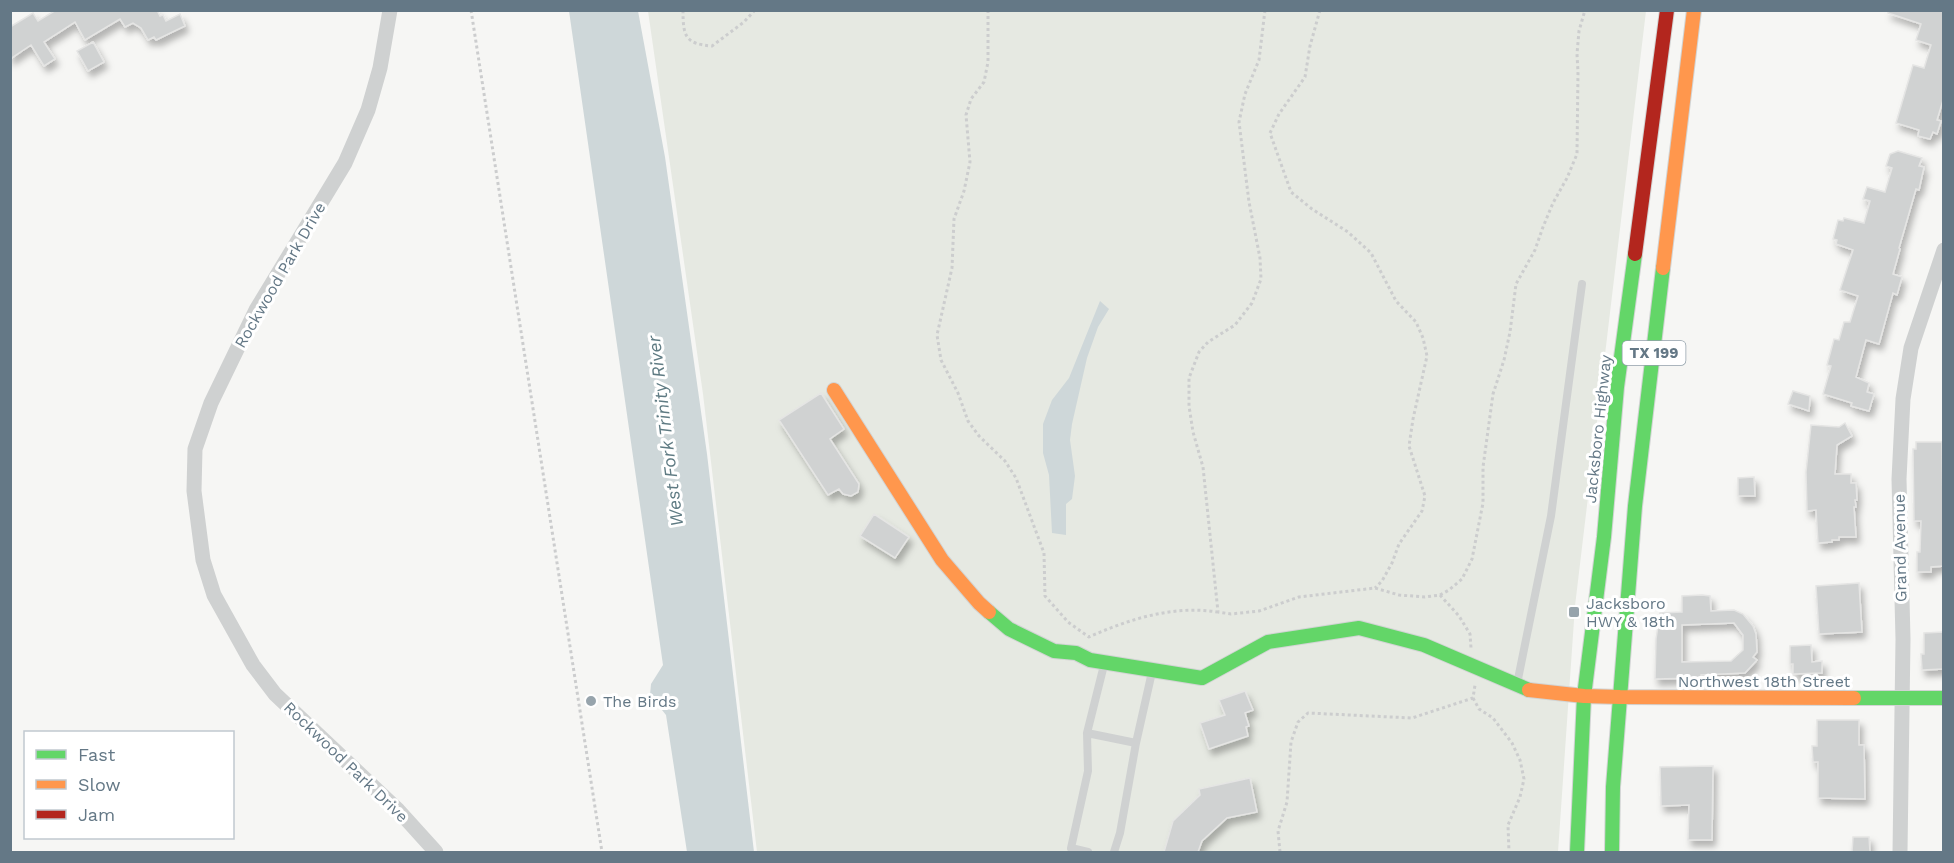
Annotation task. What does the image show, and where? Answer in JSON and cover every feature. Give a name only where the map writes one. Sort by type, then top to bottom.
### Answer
[{"type":"main road","name":"Jacksboro Highway","points":[[1577,852],[1584,696],[1604,537],[1617,387],[1667,10]]},
{"type":"main road","name":"TX 199","points":[[1612,852],[1612,787],[1635,506],[1694,10]]},
{"type":"main road","points":[[1661,65],[1687,70]]},
{"type":"main road","name":"Northwest 18th Street","points":[[834,390],[942,560],[979,603],[1009,629],[1054,651],[1077,653],[1090,660],[1105,663],[1202,678],[1268,642],[1359,628],[1424,645],[1527,690],[1620,697],[1944,698]]},
{"type":"street","name":"Rockwood Park Drive","points":[[390,10],[380,68],[369,110],[345,163],[256,310],[211,402],[195,449],[194,491],[203,560],[214,595],[252,665],[275,694],[398,810],[436,852]]},
{"type":"street","name":"Grand Avenue","points":[[1900,852],[1903,639],[1899,479],[1903,399],[1911,348],[1941,267],[1944,250]]},
{"type":"lane","points":[[1516,685],[1551,516],[1582,284]]},
{"type":"lane","points":[[1088,852],[1071,848],[1088,771],[1088,733],[1105,663]]},
{"type":"lane","points":[[1114,852],[1120,833],[1152,670]]},
{"type":"lane","points":[[1088,733],[1136,743]]},
{"type":"path","points":[[471,10],[602,852]]},
{"type":"path","points":[[683,10],[683,30],[687,38],[697,45],[712,46],[755,10]]},
{"type":"path","points":[[988,10],[988,62],[984,82],[971,99],[966,115],[970,162],[964,191],[954,219],[952,268],[938,335],[941,360],[958,393],[968,421],[1005,461],[1016,478],[1044,553],[1046,596],[1068,622],[1089,637],[1113,626],[1141,618],[1201,609],[1231,614],[1259,611],[1299,597],[1375,588],[1399,595],[1425,597],[1440,595],[1449,591],[1462,579],[1472,559],[1483,503],[1483,467],[1493,394],[1510,332],[1516,284],[1535,250],[1553,203],[1577,154],[1577,54],[1579,32],[1585,10]]},
{"type":"path","points":[[1218,612],[1203,467],[1193,432],[1189,406],[1189,378],[1199,352],[1208,342],[1235,325],[1252,303],[1261,279],[1260,258],[1249,202],[1239,122],[1245,94],[1259,60],[1264,10]]},
{"type":"path","points":[[1320,10],[1305,76],[1279,114],[1270,133],[1291,192],[1312,209],[1348,232],[1371,253],[1396,301],[1416,322],[1427,356],[1409,446],[1425,496],[1422,511],[1399,544],[1392,563],[1382,581],[1375,588]]},
{"type":"path","points":[[1440,595],[1459,616],[1470,634],[1475,680],[1473,698],[1479,709],[1493,718],[1512,743],[1520,760],[1524,779],[1520,797],[1508,825],[1509,852]]},
{"type":"path","points":[[1280,852],[1278,831],[1287,802],[1291,742],[1298,722],[1308,713],[1412,717],[1473,698]]},
{"type":"shaded area","points":[[648,11],[1646,11],[1575,606],[1558,852],[757,852],[703,394]]},
{"type":"water","name":"West Fork Trinity River","points":[[569,11],[638,11],[665,157],[707,454],[754,852],[687,852],[666,715],[650,695],[651,684],[663,665]]},
{"type":"water","points":[[1100,301],[1109,309],[1098,327],[1087,358],[1072,424],[1070,440],[1075,476],[1072,499],[1066,504],[1066,535],[1052,533],[1049,475],[1043,453],[1043,424],[1052,400],[1069,378]]},
{"type":"building","points":[[56,10],[157,10],[166,21],[180,14],[185,26],[156,40],[154,37],[148,40],[141,28],[133,23],[125,27],[120,19],[85,40],[75,22],[44,42],[55,59],[44,66],[31,45],[10,59],[10,27],[33,13],[38,21]]},
{"type":"building","points":[[1888,10],[1944,10],[1944,97],[1937,120],[1941,121],[1937,134],[1933,132],[1930,139],[1918,136],[1919,130],[1896,123],[1913,65],[1924,68],[1931,45],[1916,40],[1921,24],[1888,13]]},
{"type":"building","points":[[93,42],[104,62],[88,71],[77,51]]},
{"type":"building","points":[[1898,151],[1922,158],[1919,166],[1924,167],[1893,274],[1902,277],[1897,295],[1893,293],[1879,344],[1866,340],[1856,377],[1869,383],[1867,392],[1874,394],[1869,411],[1823,394],[1831,366],[1827,365],[1834,339],[1839,340],[1844,322],[1850,322],[1858,296],[1840,290],[1853,250],[1836,244],[1837,240],[1833,239],[1838,220],[1843,221],[1844,218],[1864,223],[1870,201],[1863,199],[1867,187],[1885,192],[1892,168],[1886,166],[1890,154]]},
{"type":"building","points":[[1793,391],[1810,396],[1809,411],[1788,404]]},
{"type":"building","points":[[821,393],[844,429],[830,439],[859,484],[858,492],[851,496],[843,494],[839,489],[828,495],[779,420]]},
{"type":"building","points":[[1845,423],[1852,436],[1837,445],[1835,474],[1851,474],[1851,483],[1856,483],[1857,500],[1855,500],[1856,507],[1854,507],[1856,537],[1839,537],[1839,540],[1832,540],[1832,542],[1818,543],[1816,510],[1807,511],[1806,472],[1811,425],[1839,427]]},
{"type":"building","points":[[1916,442],[1942,442],[1944,566],[1931,567],[1931,572],[1917,572],[1921,521],[1914,521],[1913,449],[1916,449]]},
{"type":"building","points":[[1754,477],[1755,496],[1738,496],[1738,478]]},
{"type":"building","points":[[874,514],[909,537],[895,558],[860,536]]},
{"type":"building","points":[[1859,583],[1862,632],[1819,634],[1816,586]]},
{"type":"building","points":[[1682,596],[1710,596],[1711,611],[1734,610],[1743,614],[1753,626],[1757,652],[1753,657],[1757,660],[1745,673],[1701,675],[1701,678],[1655,679],[1656,639],[1660,613],[1682,612]],"holes":[[[1734,623],[1743,635],[1743,650],[1731,661],[1682,662],[1682,625]]]},
{"type":"building","points":[[1944,632],[1944,669],[1922,670],[1921,654],[1924,654],[1924,633]]},
{"type":"building","points":[[1811,645],[1812,662],[1822,661],[1822,673],[1793,674],[1793,664],[1790,664],[1790,646]]},
{"type":"building","points":[[1245,691],[1253,710],[1245,713],[1249,726],[1246,727],[1248,736],[1209,749],[1200,723],[1225,715],[1219,700]]},
{"type":"building","points":[[1817,720],[1859,720],[1859,745],[1864,745],[1865,799],[1818,798],[1818,762],[1813,762],[1812,746],[1817,746]]},
{"type":"building","points":[[1713,766],[1712,840],[1688,840],[1689,805],[1661,806],[1660,767]]},
{"type":"building","points":[[1250,778],[1257,812],[1227,818],[1202,841],[1198,852],[1164,852],[1173,821],[1200,795],[1199,789]]},
{"type":"building","points":[[1853,837],[1869,837],[1870,852],[1852,852]]},
{"type":"traffic: fast","points":[[1577,852],[1584,696],[1604,537],[1617,387],[1635,254]]},
{"type":"traffic: fast","points":[[1612,852],[1613,787],[1635,506],[1663,268]]},
{"type":"traffic: fast","points":[[989,612],[1009,629],[1054,651],[1076,653],[1090,660],[1202,678],[1268,642],[1359,628],[1424,645],[1529,690]]},
{"type":"traffic: fast","points":[[1854,698],[1944,698]]},
{"type":"traffic: slow","points":[[1663,268],[1694,10]]},
{"type":"traffic: slow","points":[[834,390],[942,560],[989,612]]},
{"type":"traffic: slow","points":[[1529,690],[1620,697],[1854,698]]},
{"type":"traffic: jam","points":[[1635,254],[1667,10]]},
{"type":"place","name":"Jacksboro HWY & 18th","points":[[1574,612]]},
{"type":"place","name":"The Birds","points":[[591,701]]}]
